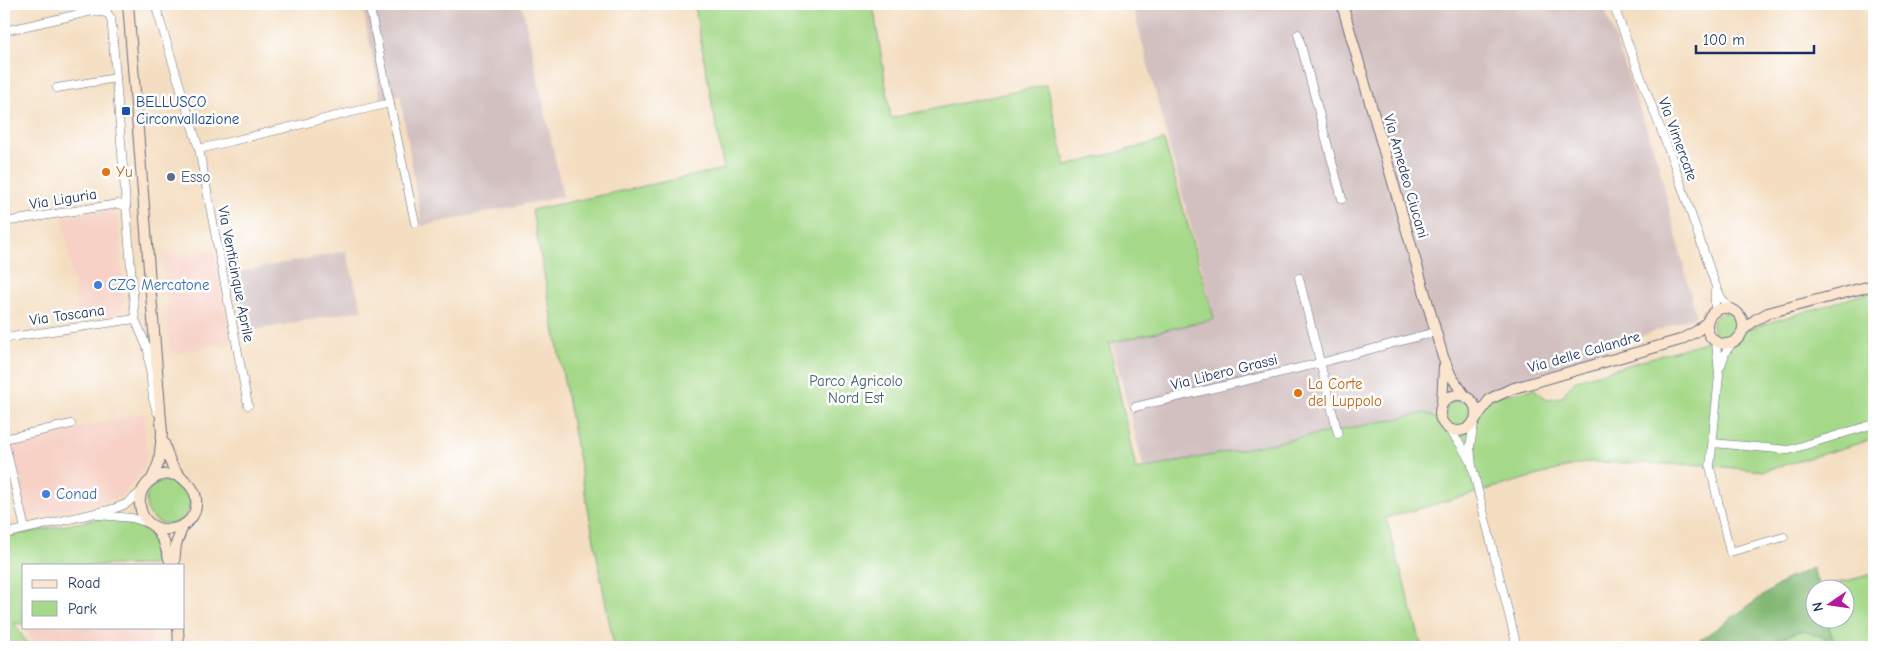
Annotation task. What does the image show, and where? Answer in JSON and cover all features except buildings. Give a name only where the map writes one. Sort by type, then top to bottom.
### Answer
[{"type":"main road","points":[[128,4],[162,430],[160,458],[152,479],[142,491],[141,508],[164,542],[173,564]]},
{"type":"main road","name":"Via Amedeo Ciucani","points":[[1342,4],[1435,332],[1451,376],[1475,406],[1475,420]]},
{"type":"main road","points":[[1732,343],[1738,339],[1743,330],[1753,321],[1768,313],[1874,284]]},
{"type":"main road","points":[[1732,309],[1742,319],[1743,330]]},
{"type":"main road","points":[[1715,310],[1732,309],[1768,313]]},
{"type":"main road","name":"Via delle Calandre","points":[[1680,340],[1697,331],[1707,322],[1715,310]]},
{"type":"main road","points":[[1707,322],[1708,332],[1716,342]]},
{"type":"main road","name":"Via delle Calandre","points":[[1475,420],[1488,402],[1521,386],[1680,340],[1698,338],[1732,343]]},
{"type":"main road","name":"Via Amedeo Ciucani","points":[[1443,356],[1445,380],[1440,417],[1449,430]]},
{"type":"main road","points":[[1442,404],[1453,395],[1466,397]]},
{"type":"main road","name":"Via delle Calandre","points":[[1466,397],[1497,396]]},
{"type":"main road","points":[[1449,430],[1463,431],[1475,420]]},
{"type":"main road","points":[[162,430],[169,459],[181,478],[191,486],[196,503],[192,517],[183,526],[176,544],[173,564]]},
{"type":"main road","points":[[152,479],[166,474],[181,478]]},
{"type":"main road","points":[[152,525],[169,530],[183,526]]},
{"type":"main road","points":[[178,628],[179,647]]},
{"type":"street","points":[[107,4],[107,13],[111,20],[135,319],[148,350],[153,399],[162,430]]},
{"type":"street","name":"Via Venticinque Aprile","points":[[155,4],[199,149],[248,404]]},
{"type":"street","points":[[369,4],[415,223]]},
{"type":"street","name":"Via Vimercate","points":[[1613,4],[1674,164],[1715,284],[1722,299],[1732,309]]},
{"type":"street","points":[[4,31],[96,11],[107,13]]},
{"type":"street","points":[[1298,34],[1342,199]]},
{"type":"street","points":[[57,88],[116,78]]},
{"type":"street","points":[[199,149],[390,103]]},
{"type":"street","name":"Via Liguria","points":[[4,222],[118,204],[126,206]]},
{"type":"street","points":[[1299,278],[1338,434]]},
{"type":"street","name":"Via Vimercate","points":[[1715,284],[1715,310]]},
{"type":"street","name":"Via Toscana","points":[[4,338],[135,319]]},
{"type":"street","name":"Via Libero Grassi","points":[[1135,407],[1320,363],[1435,332]]},
{"type":"street","points":[[1716,342],[1719,375]]},
{"type":"street","points":[[1732,343],[1725,353],[1719,375],[1710,467],[1730,552],[1784,537]]},
{"type":"street","name":"Via Amedeo Ciucani","points":[[1475,420],[1470,442],[1472,466],[1517,647]]},
{"type":"street","points":[[25,529],[4,439],[71,424]]},
{"type":"street","points":[[1713,443],[1789,450],[1874,424]]},
{"type":"street","name":"Via Amedeo Ciucani","points":[[1449,430],[1462,446],[1472,466]]},
{"type":"street","points":[[4,534],[122,506],[142,491]]},
{"type":"street","points":[[92,514],[125,517],[152,525]]},
{"type":"shaded area","points":[[362,4],[522,4],[563,196],[422,226],[400,95],[381,99]]},
{"type":"shaded area","points":[[1132,4],[1603,4],[1658,162],[1696,316],[1430,416],[1149,489],[1107,325],[1210,300]]},
{"type":"shaded area","name":"CZG Mercatone","points":[[112,210],[113,215],[118,216],[124,310],[120,314],[79,321],[63,217]]},
{"type":"shaded area","points":[[346,251],[362,310],[244,332],[233,273]]},
{"type":"shaded area","points":[[215,252],[230,342],[170,355],[163,255]]},
{"type":"shaded area","points":[[144,413],[147,454],[144,467],[127,490],[118,498],[25,518],[9,444]]},
{"type":"shaded area","points":[[25,628],[150,628],[151,645],[127,647],[37,647]]},
{"type":"green space","name":"Parco Agricolo Nord Est","points":[[694,4],[873,4],[891,118],[1046,85],[1066,166],[1164,140],[1214,319],[1109,343],[1136,470],[1426,413],[1439,419],[1445,419],[1447,405],[1457,400],[1466,402],[1534,389],[1547,399],[1562,397],[1574,381],[1718,338],[1713,329],[1713,322],[1716,317],[1722,314],[1728,313],[1734,316],[1738,322],[1738,332],[1874,291],[1874,439],[1764,471],[1706,465],[1585,462],[1386,518],[1422,647],[614,647],[532,210],[724,169]]},
{"type":"green space","points":[[164,480],[172,480],[184,486],[190,502],[184,518],[172,524],[164,524],[152,518],[146,506],[146,498],[152,486]]},
{"type":"green space","points":[[103,518],[135,526],[151,535],[157,543],[164,564],[22,564],[22,624],[14,623],[29,647],[4,647],[4,537]]},
{"type":"green space","points":[[1813,568],[1816,578],[1806,578],[1806,628],[1830,628],[1835,647],[1827,647],[1826,638],[1801,631],[1778,639],[1767,647],[1690,647],[1787,579]]},
{"type":"green space","points":[[1874,574],[1874,647],[1757,647],[1806,624],[1806,628],[1856,628],[1856,578]]},
{"type":"place","name":"BELLUSCO Circonvallazione","points":[[126,111]]},
{"type":"place","name":"Yu","points":[[106,172]]},
{"type":"place","name":"Esso","points":[[171,177]]},
{"type":"place","name":"CZG Mercatone","points":[[98,285]]},
{"type":"place","name":"La Corte del Luppolo","points":[[1298,393]]},
{"type":"place","name":"Conad","points":[[46,494]]}]
